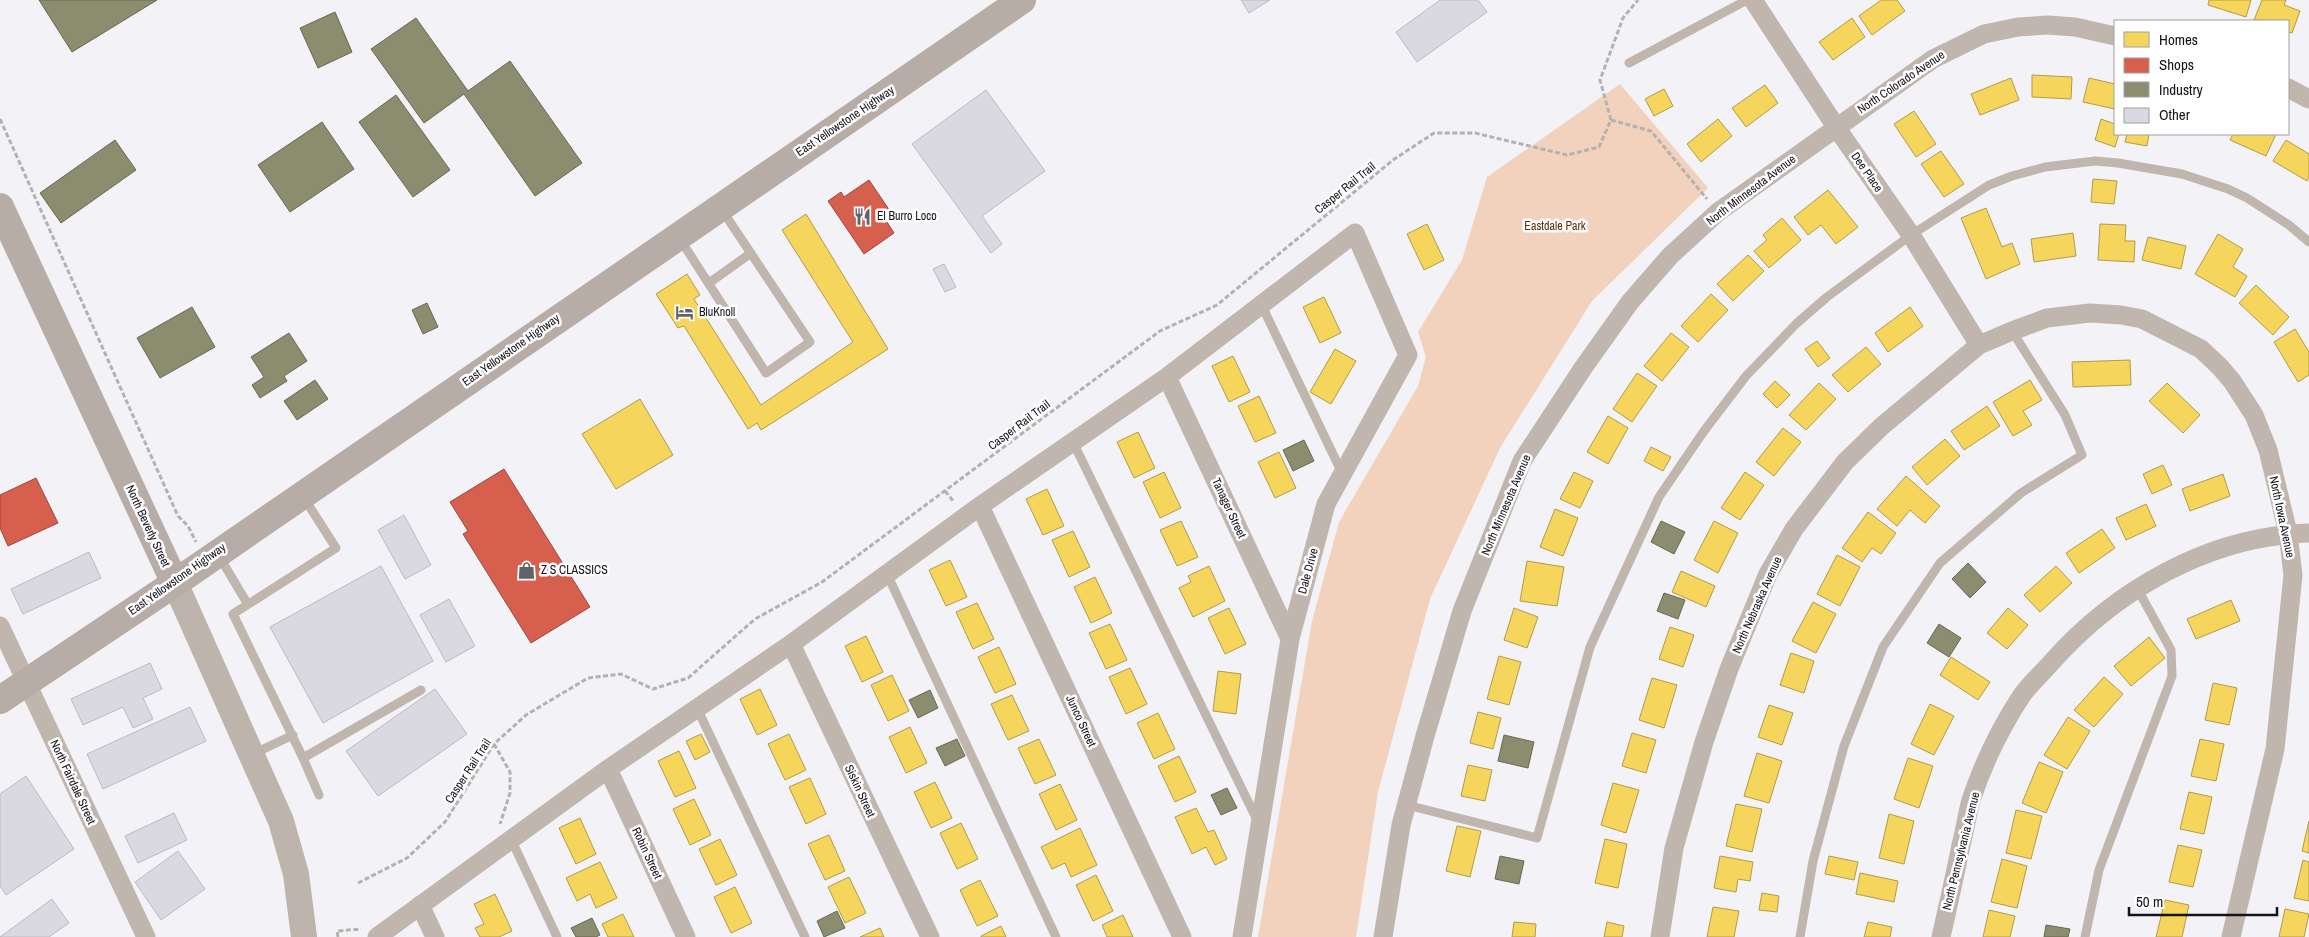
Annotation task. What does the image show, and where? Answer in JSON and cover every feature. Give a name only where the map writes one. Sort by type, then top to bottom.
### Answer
[{"type":"main road","name":"East Yellowstone Highway","points":[[0,700],[175,583],[211,556],[1022,0]]},
{"type":"main road","name":"North Beverly Street","points":[[0,206],[175,583],[281,821],[296,874],[304,937]]},
{"type":"street","name":"Dee Place","points":[[1753,0],[1836,127],[1910,235],[1979,346]]},
{"type":"street","name":"North Colorado Avenue","points":[[1836,127],[1933,59],[1984,34],[2018,27],[2048,25],[2075,27],[2114,36]]},
{"type":"street","points":[[2289,89],[2309,99]]},
{"type":"street","name":"North Minnesota Avenue","points":[[1383,937],[1406,805],[1462,611],[1522,461],[1583,368],[1630,302],[1670,256],[1718,212],[1836,127]]},
{"type":"street","name":"Dale Drive","points":[[1242,937],[1290,639],[1326,504],[1408,355],[1356,233],[1261,304]]},
{"type":"street","points":[[370,933],[420,905],[608,769],[790,644],[980,506],[1168,377],[1261,304]]},
{"type":"street","name":"North Iowa Avenue","points":[[1979,346],[2012,330],[2047,318],[2090,313],[2121,315],[2142,319],[2201,349],[2232,381],[2254,416],[2268,450],[2288,533],[2294,575],[2275,749],[2231,937]]},
{"type":"street","name":"North Nebraska Avenue","points":[[1660,937],[1674,848],[1704,742],[1729,669],[1768,574],[1794,529],[1845,462],[1882,426],[1979,346]]},
{"type":"street","name":"Tanager Street","points":[[1168,377],[1290,639]]},
{"type":"street","name":"Junco Street","points":[[980,506],[1182,937]]},
{"type":"street","name":"North Pennsylvania Avenue","points":[[1941,937],[1971,801],[1988,760],[2023,694],[2071,639],[2106,610],[2137,588],[2155,577],[2206,554],[2288,533],[2309,533]]},
{"type":"street","name":"North Fairdale Street","points":[[0,626],[146,937]]},
{"type":"street","name":"Siskin Street","points":[[790,644],[930,937]]},
{"type":"street","name":"Robin Street","points":[[608,769],[686,937]]},
{"type":"street","points":[[420,905],[435,937]]},
{"type":"lane","points":[[1629,63],[1748,0]]},
{"type":"lane","points":[[1406,805],[1537,838],[1590,647],[1659,498],[1704,431],[1746,376],[1797,323],[1827,297],[1910,235],[1960,202],[2012,176],[2045,168],[2095,161],[2118,163],[2182,174],[2228,188],[2248,198],[2289,225],[2309,242]]},
{"type":"lane","points":[[678,236],[766,373],[810,342],[720,207]]},
{"type":"lane","points":[[709,283],[751,253]]},
{"type":"lane","points":[[1261,304],[1342,474]]},
{"type":"lane","points":[[1800,937],[1813,861],[1844,746],[1883,647],[1940,563],[2021,493],[2082,455],[2065,415],[2012,330]]},
{"type":"lane","points":[[1073,442],[1260,826]]},
{"type":"lane","points":[[302,494],[336,548],[247,603],[233,614],[294,735],[319,795]]},
{"type":"lane","points":[[211,556],[247,603]]},
{"type":"lane","points":[[887,574],[1056,937]]},
{"type":"lane","points":[[2085,937],[2099,870],[2172,676],[2171,650],[2137,588]]},
{"type":"lane","points":[[303,758],[421,690]]},
{"type":"lane","points":[[696,708],[805,937]]},
{"type":"lane","points":[[251,755],[294,735]]},
{"type":"lane","points":[[511,839],[557,937]]},
{"type":"path","points":[[1638,0],[1623,18],[1600,80],[1611,120],[1651,131],[1718,212]]},
{"type":"path","points":[[0,119],[178,516],[211,556]]},
{"type":"path","name":"Casper Rail Trail","points":[[358,883],[407,858],[445,822],[494,744],[526,715],[588,678],[621,674],[653,689],[688,678],[755,619],[822,582],[1160,332],[1217,304],[1393,160],[1434,133],[1475,133],[1567,155],[1599,147],[1611,120]]},
{"type":"path","points":[[492,830],[500,824],[510,793],[510,772],[494,744]]},
{"type":"path","points":[[338,937],[337,931],[370,933]]},
{"type":"green space","name":"Eastdale Park","points":[[1620,84],[1708,188],[1592,301],[1500,448],[1430,599],[1378,792],[1356,937],[1258,937],[1312,621],[1339,522],[1418,386],[1426,357],[1418,332],[1462,260],[1487,177]]},
{"type":"building: Homes","points":[[1881,0],[1897,0],[1905,11],[1872,35],[1859,16]]},
{"type":"building: Homes","points":[[2209,0],[2251,0],[2246,17],[2208,5]]},
{"type":"building: Homes","points":[[2262,0],[2286,0],[2284,5],[2300,11],[2292,33],[2289,32],[2289,20],[2254,20]]},
{"type":"building: Homes","points":[[1852,18],[1865,37],[1833,60],[1819,42]]},
{"type":"building: Homes","points":[[2032,75],[2072,77],[2071,99],[2032,97]]},
{"type":"building: Homes","points":[[2011,78],[2019,100],[1980,115],[1971,94]]},
{"type":"building: Homes","points":[[2089,78],[2114,84],[2114,109],[2083,102]]},
{"type":"building: Homes","points":[[1765,85],[1778,103],[1746,127],[1732,108]]},
{"type":"building: Homes","points":[[1664,89],[1673,106],[1654,116],[1645,99]]},
{"type":"building: Homes","points":[[1914,111],[1936,144],[1916,157],[1894,124]]},
{"type":"building: Homes","points":[[1718,119],[1732,136],[1701,162],[1687,144]]},
{"type":"building: Homes","points":[[2101,119],[2114,124],[2114,135],[2119,135],[2115,147],[2095,140]]},
{"type":"building: Homes","points":[[2127,135],[2149,135],[2147,146],[2125,142]]},
{"type":"building: Homes","points":[[2232,135],[2276,135],[2266,156],[2230,140]]},
{"type":"building: Homes","points":[[2286,140],[2309,154],[2309,177],[2307,181],[2273,161]]},
{"type":"building: Homes","points":[[1941,151],[1964,184],[1944,197],[1921,164]]},
{"type":"building: Homes","points":[[2093,179],[2117,181],[2114,204],[2091,202]]},
{"type":"building: Homes","points":[[1828,190],[1858,227],[1836,244],[1821,225],[1808,235],[1794,217]]},
{"type":"building: Homes","points":[[1986,208],[2002,247],[2012,243],[2020,264],[1986,279],[1961,218]]},
{"type":"building: Homes","name":"BluKnoll","points":[[806,214],[888,349],[761,430],[757,423],[748,429],[684,326],[678,328],[656,294],[687,274],[700,295],[694,299],[761,405],[853,342],[782,230]]},
{"type":"building: Homes","points":[[1782,218],[1801,240],[1769,268],[1754,251],[1767,240],[1763,235]]},
{"type":"building: Homes","points":[[1427,224],[1444,260],[1424,270],[1407,234]]},
{"type":"building: Homes","points":[[2100,224],[2126,225],[2125,241],[2135,241],[2134,262],[2098,260]]},
{"type":"building: Homes","points":[[2073,233],[2076,256],[2034,262],[2031,239]]},
{"type":"building: Homes","points":[[2218,234],[2243,249],[2233,267],[2247,276],[2235,297],[2195,274]]},
{"type":"building: Homes","points":[[2148,237],[2186,246],[2181,269],[2142,260]]},
{"type":"building: Homes","points":[[1748,255],[1764,271],[1733,301],[1717,284]]},
{"type":"building: Homes","points":[[2256,285],[2289,317],[2273,335],[2239,303]]},
{"type":"building: Homes","points":[[1711,294],[1728,310],[1698,342],[1681,326]]},
{"type":"building: Homes","points":[[1324,297],[1341,333],[1320,343],[1303,307]]},
{"type":"building: Homes","points":[[1910,307],[1923,326],[1888,352],[1875,333]]},
{"type":"building: Homes","points":[[2295,329],[2309,352],[2309,375],[2298,382],[2274,342]]},
{"type":"building: Homes","points":[[1671,333],[1689,347],[1662,381],[1644,366]]},
{"type":"building: Homes","points":[[1817,341],[1830,358],[1818,367],[1805,349]]},
{"type":"building: Homes","points":[[1866,347],[1881,364],[1848,392],[1832,375]]},
{"type":"building: Homes","points":[[1335,349],[1356,361],[1331,404],[1310,392]]},
{"type":"building: Homes","points":[[1233,356],[1250,392],[1229,402],[1212,366]]},
{"type":"building: Homes","points":[[2130,360],[2131,385],[2073,387],[2072,362]]},
{"type":"building: Homes","points":[[1637,373],[1657,386],[1632,422],[1613,409]]},
{"type":"building: Homes","points":[[2030,380],[2042,400],[2023,411],[2032,425],[2013,436],[1993,402]]},
{"type":"building: Homes","points":[[1775,381],[1790,395],[1777,408],[1763,394]]},
{"type":"building: Homes","points":[[1819,383],[1836,399],[1806,430],[1789,415]]},
{"type":"building: Homes","points":[[2167,383],[2200,415],[2183,433],[2149,401]]},
{"type":"building: Homes","points":[[1259,396],[1276,433],[1255,442],[1238,406]]},
{"type":"building: Homes","points":[[640,399],[673,455],[616,489],[582,434]]},
{"type":"building: Homes","points":[[1987,406],[2000,426],[1964,450],[1951,431]]},
{"type":"building: Homes","points":[[1608,416],[1628,428],[1608,464],[1587,452]]},
{"type":"building: Homes","points":[[1783,428],[1801,442],[1774,476],[1756,462]]},
{"type":"building: Homes","points":[[1138,432],[1155,468],[1134,478],[1117,442]]},
{"type":"building: Homes","points":[[1945,439],[1960,456],[1927,485],[1912,467]]},
{"type":"building: Homes","points":[[1651,447],[1671,457],[1663,471],[1644,461]]},
{"type":"building: Homes","points":[[1279,452],[1296,488],[1275,498],[1258,462]]},
{"type":"building: Homes","points":[[2163,465],[2172,485],[2152,494],[2143,474]]},
{"type":"building: Homes","points":[[1164,472],[1181,508],[1160,518],[1143,482]]},
{"type":"building: Homes","points":[[1574,472],[1593,481],[1580,508],[1560,499]]},
{"type":"building: Homes","points":[[1745,472],[1764,485],[1740,520],[1721,508]]},
{"type":"building: Homes","points":[[2223,474],[2230,496],[2190,511],[2182,489]]},
{"type":"building: Homes","points":[[1906,476],[1940,506],[1925,523],[1910,510],[1897,526],[1877,509]]},
{"type":"building: Homes","points":[[1047,489],[1064,526],[1043,535],[1026,499]]},
{"type":"building: Homes","points":[[2146,504],[2156,526],[2126,540],[2116,518]]},
{"type":"building: Homes","points":[[1555,509],[1578,518],[1563,556],[1540,547]]},
{"type":"building: Homes","points":[[1868,512],[1896,533],[1881,554],[1872,548],[1862,562],[1842,548]]},
{"type":"building: Homes","points":[[1181,521],[1198,557],[1177,566],[1160,530]]},
{"type":"building: Homes","points":[[1714,521],[1738,533],[1718,573],[1694,560]]},
{"type":"building: Homes","points":[[2102,529],[2115,548],[2079,573],[2066,553]]},
{"type":"building: Homes","points":[[1073,531],[1090,567],[1069,577],[1052,540]]},
{"type":"building: Homes","points":[[1837,555],[1860,567],[1840,606],[1817,594]]},
{"type":"building: Homes","points":[[950,560],[967,597],[946,606],[929,570]]},
{"type":"building: Homes","points":[[1527,561],[1564,567],[1557,606],[1520,601]]},
{"type":"building: Homes","points":[[1209,566],[1225,601],[1193,617],[1179,588],[1191,582],[1188,576]]},
{"type":"building: Homes","points":[[2056,566],[2072,583],[2040,612],[2024,595]]},
{"type":"building: Homes","points":[[1681,571],[1715,586],[1706,607],[1672,592]]},
{"type":"building: Homes","points":[[1095,577],[1112,613],[1091,623],[1074,587]]},
{"type":"building: Homes","points":[[2231,600],[2240,621],[2196,639],[2187,619]]},
{"type":"building: Homes","points":[[1813,602],[1836,614],[1816,653],[1792,641]]},
{"type":"building: Homes","points":[[977,603],[994,639],[973,649],[956,612]]},
{"type":"building: Homes","points":[[1229,608],[1246,644],[1225,654],[1208,618]]},
{"type":"building: Homes","points":[[1514,608],[1538,617],[1527,648],[1504,640]]},
{"type":"building: Homes","points":[[2008,608],[2028,625],[2007,649],[1987,633]]},
{"type":"building: Homes","points":[[1110,624],[1127,660],[1106,669],[1089,633]]},
{"type":"building: Homes","points":[[1670,627],[1694,635],[1683,667],[1659,659]]},
{"type":"building: Homes","points":[[866,636],[883,672],[862,682],[845,646]]},
{"type":"building: Homes","points":[[2149,637],[2165,658],[2131,686],[2114,666]]},
{"type":"building: Homes","points":[[999,647],[1016,684],[995,693],[978,657]]},
{"type":"building: Homes","points":[[1791,653],[1814,661],[1804,693],[1780,685]]},
{"type":"building: Homes","points":[[1499,656],[1521,662],[1509,705],[1487,699]]},
{"type":"building: Homes","points":[[1951,657],[1990,682],[1978,700],[1940,675]]},
{"type":"building: Homes","points":[[1130,668],[1147,704],[1126,714],[1109,677]]},
{"type":"building: Homes","points":[[1218,671],[1241,674],[1236,714],[1213,711]]},
{"type":"building: Homes","points":[[892,675],[909,711],[888,721],[871,685]]},
{"type":"building: Homes","points":[[2104,677],[2123,694],[2094,727],[2074,710]]},
{"type":"building: Homes","points":[[1652,678],[1677,685],[1664,728],[1639,720]]},
{"type":"building: Homes","points":[[2213,683],[2237,688],[2229,725],[2205,720]]},
{"type":"building: Homes","points":[[760,689],[777,725],[757,735],[740,699]]},
{"type":"building: Homes","points":[[1012,695],[1029,731],[1008,740],[991,704]]},
{"type":"building: Homes","points":[[1930,704],[1954,716],[1934,755],[1911,744]]},
{"type":"building: Homes","points":[[1769,705],[1793,713],[1782,745],[1758,737]]},
{"type":"building: Homes","points":[[1478,712],[1501,718],[1493,749],[1470,743]]},
{"type":"building: Homes","points":[[1158,713],[1175,749],[1154,759],[1137,723]]},
{"type":"building: Homes","points":[[2068,717],[2090,731],[2067,769],[2044,755]]},
{"type":"building: Homes","points":[[910,727],[927,763],[906,773],[889,737]]},
{"type":"building: Homes","points":[[1632,733],[1656,740],[1646,773],[1622,766]]},
{"type":"building: Homes","points":[[701,734],[710,752],[695,760],[686,741]]},
{"type":"building: Homes","points":[[789,734],[806,770],[785,780],[768,744]]},
{"type":"building: Homes","points":[[1039,739],[1056,775],[1035,784],[1018,748]]},
{"type":"building: Homes","points":[[2200,739],[2224,744],[2216,781],[2191,776]]},
{"type":"building: Homes","points":[[679,751],[696,788],[675,797],[658,761]]},
{"type":"building: Homes","points":[[1757,753],[1782,761],[1769,803],[1744,796]]},
{"type":"building: Homes","points":[[1179,756],[1196,792],[1175,802],[1158,766]]},
{"type":"building: Homes","points":[[1908,758],[1933,766],[1919,808],[1894,799]]},
{"type":"building: Homes","points":[[2039,762],[2063,772],[2046,813],[2022,803]]},
{"type":"building: Homes","points":[[1468,765],[1492,770],[1485,801],[1461,796]]},
{"type":"building: Homes","points":[[810,778],[826,814],[806,824],[789,787]]},
{"type":"building: Homes","points":[[935,782],[952,818],[931,828],[914,792]]},
{"type":"building: Homes","points":[[1613,783],[1639,790],[1626,833],[1601,825]]},
{"type":"building: Homes","points":[[1060,784],[1077,820],[1056,830],[1039,794]]},
{"type":"building: Homes","points":[[2189,792],[2212,797],[2204,834],[2180,829]]},
{"type":"building: Homes","points":[[694,799],[711,835],[690,845],[673,809]]},
{"type":"building: Homes","points":[[1736,804],[1762,809],[1752,852],[1726,846]]},
{"type":"building: Homes","points":[[1196,808],[1208,832],[1214,830],[1227,859],[1215,865],[1206,847],[1192,854],[1175,817]]},
{"type":"building: Homes","points":[[2016,810],[2042,816],[2031,859],[2006,853]]},
{"type":"building: Homes","points":[[1889,814],[1914,821],[1904,864],[1879,858]]},
{"type":"building: Homes","points":[[580,818],[596,854],[576,864],[559,828]]},
{"type":"building: Homes","points":[[2309,821],[2309,853],[2302,851]]},
{"type":"building: Homes","points":[[961,823],[978,859],[957,869],[940,833]]},
{"type":"building: Homes","points":[[1457,826],[1481,831],[1470,877],[1446,871]]},
{"type":"building: Homes","points":[[1080,828],[1097,865],[1071,877],[1065,863],[1052,869],[1041,847]]},
{"type":"building: Homes","points":[[829,835],[845,871],[825,880],[808,844]]},
{"type":"building: Homes","points":[[720,839],[737,875],[716,885],[699,849]]},
{"type":"building: Homes","points":[[1605,839],[1627,844],[1618,888],[1595,883]]},
{"type":"building: Homes","points":[[2178,845],[2202,850],[2193,887],[2169,882]]},
{"type":"building: Homes","points":[[1720,856],[1753,862],[1750,881],[1738,879],[1736,892],[1714,888]]},
{"type":"building: Homes","points":[[1829,856],[1858,862],[1854,880],[1825,874]]},
{"type":"building: Homes","points":[[2002,859],[2027,866],[2017,908],[1991,902]]},
{"type":"building: Homes","points":[[2303,860],[2309,862],[2309,901],[2294,898]]},
{"type":"building: Homes","points":[[600,862],[617,898],[596,908],[590,894],[577,901],[566,878]]},
{"type":"building: Homes","points":[[1860,873],[1898,881],[1894,902],[1856,894]]},
{"type":"building: Homes","points":[[1096,875],[1113,911],[1093,921],[1076,885]]},
{"type":"building: Homes","points":[[849,877],[866,913],[845,923],[828,887]]},
{"type":"building: Homes","points":[[980,880],[998,916],[977,926],[960,890]]},
{"type":"building: Homes","points":[[735,887],[752,923],[731,933],[714,897]]},
{"type":"building: Homes","points":[[1762,893],[1779,896],[1777,912],[1759,910]]},
{"type":"building: Homes","points":[[495,894],[512,931],[499,937],[480,937],[475,928],[484,924],[474,904]]},
{"type":"building: Homes","points":[[2165,900],[2189,905],[2182,937],[2156,937]]},
{"type":"building: Homes","points":[[1713,907],[1739,911],[1734,937],[1707,937]]},
{"type":"building: Homes","points":[[2285,909],[2309,914],[2304,937],[2279,937]]},
{"type":"building: Homes","points":[[1989,910],[2015,916],[2010,937],[1983,937]]},
{"type":"building: Homes","points":[[623,914],[634,937],[608,937],[602,924]]},
{"type":"building: Homes","points":[[1123,915],[1133,937],[1107,937],[1102,925]]},
{"type":"building: Homes","points":[[1514,922],[1536,924],[1535,937],[1512,937]]},
{"type":"building: Homes","points":[[1607,922],[1624,926],[1622,937],[1604,937]]},
{"type":"building: Homes","points":[[1868,922],[1892,927],[1890,937],[1864,937]]},
{"type":"building: Homes","points":[[1001,926],[1006,937],[981,937],[981,936]]},
{"type":"building: Homes","points":[[880,928],[884,937],[860,937]]},
{"type":"building: Shops","name":"El Burro Loco","points":[[869,180],[892,214],[885,219],[894,233],[864,254],[828,201],[841,192],[844,197]]},
{"type":"building: Shops","name":"Z S CLASSICS","points":[[504,469],[590,607],[531,643],[463,534],[468,531],[450,502]]},
{"type":"building: Shops","points":[[36,478],[58,523],[8,546],[0,528],[0,495]]},
{"type":"building: Industry","points":[[39,0],[157,0],[72,52]]},
{"type":"building: Industry","points":[[335,12],[352,52],[318,68],[300,28]]},
{"type":"building: Industry","points":[[416,18],[468,91],[510,61],[582,163],[535,196],[464,94],[424,123],[371,49]]},
{"type":"building: Industry","points":[[396,95],[450,170],[413,197],[359,122]]},
{"type":"building: Industry","points":[[322,122],[354,169],[290,212],[258,165]]},
{"type":"building: Industry","points":[[115,140],[136,170],[61,223],[40,193]]},
{"type":"building: Industry","points":[[427,303],[438,327],[423,334],[412,310]]},
{"type":"building: Industry","points":[[192,307],[215,347],[160,378],[137,338]]},
{"type":"building: Industry","points":[[289,333],[307,361],[284,376],[287,381],[260,398],[252,385],[264,377],[251,357]]},
{"type":"building: Industry","points":[[315,380],[328,399],[297,420],[284,401]]},
{"type":"building: Industry","points":[[1304,440],[1314,461],[1293,471],[1283,450]]},
{"type":"building: Industry","points":[[1661,521],[1685,532],[1674,554],[1651,542]]},
{"type":"building: Industry","points":[[1968,563],[1986,582],[1970,598],[1952,579]]},
{"type":"building: Industry","points":[[1664,593],[1685,600],[1678,619],[1657,611]]},
{"type":"building: Industry","points":[[1939,624],[1961,638],[1949,657],[1927,643]]},
{"type":"building: Industry","points":[[930,690],[938,708],[918,718],[909,700]]},
{"type":"building: Industry","points":[[1504,735],[1534,742],[1528,768],[1498,761]]},
{"type":"building: Industry","points":[[957,739],[965,756],[945,766],[936,748]]},
{"type":"building: Industry","points":[[1227,788],[1237,808],[1221,815],[1211,795]]},
{"type":"building: Industry","points":[[1500,856],[1524,861],[1519,884],[1495,879]]},
{"type":"building: Industry","points":[[837,911],[845,928],[824,937],[817,921]]},
{"type":"building: Industry","points":[[592,918],[600,935],[596,937],[576,937],[571,928]]},
{"type":"building: Industry","points":[[2046,925],[2070,929],[2068,937],[2044,937]]},
{"type":"building: Other","points":[[1241,0],[1270,0],[1249,13]]},
{"type":"building: Other","points":[[1440,0],[1478,0],[1487,12],[1417,62],[1396,32]]},
{"type":"building: Other","points":[[986,90],[1045,171],[982,216],[1002,244],[991,253],[912,144]]},
{"type":"building: Other","points":[[944,264],[956,287],[945,292],[933,269]]},
{"type":"building: Other","points":[[404,515],[431,565],[405,579],[378,530]]},
{"type":"building: Other","points":[[89,552],[101,578],[23,614],[11,589]]},
{"type":"building: Other","points":[[381,566],[433,661],[323,723],[270,627]]},
{"type":"building: Other","points":[[449,599],[475,646],[446,662],[420,615]]},
{"type":"building: Other","points":[[150,663],[162,689],[143,698],[153,719],[133,728],[123,707],[83,725],[71,699]]},
{"type":"building: Other","points":[[435,689],[467,734],[378,796],[346,751]]},
{"type":"building: Other","points":[[190,707],[206,741],[103,789],[87,754]]},
{"type":"building: Other","points":[[26,776],[74,849],[6,895],[0,886],[0,794]]},
{"type":"building: Other","points":[[174,813],[187,840],[138,863],[125,836]]},
{"type":"building: Other","points":[[178,851],[205,889],[161,920],[135,882]]},
{"type":"building: Other","points":[[52,899],[69,923],[49,937],[0,937]]},
{"type":"place","name":"El Burro Loco","points":[[863,216]]},
{"type":"place","name":"BluKnoll","points":[[685,312]]},
{"type":"place","name":"Z S CLASSICS","points":[[527,570]]}]
